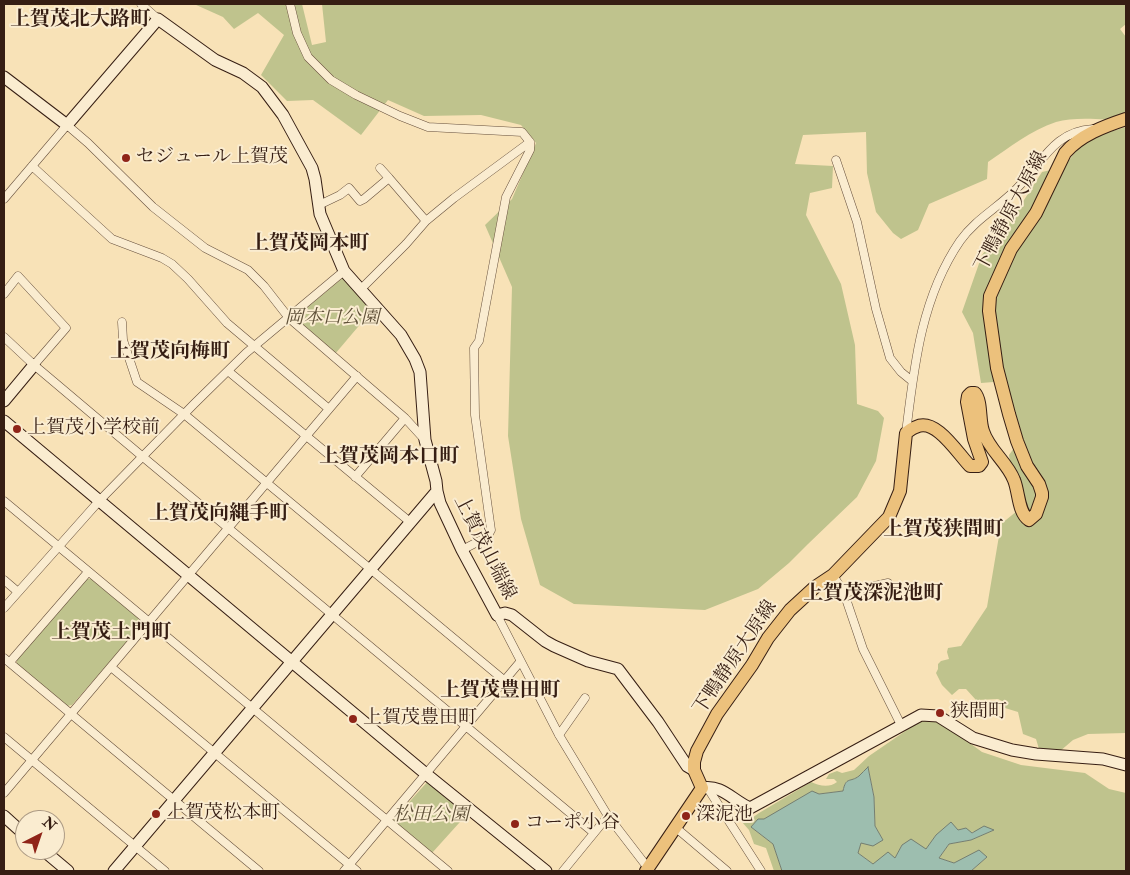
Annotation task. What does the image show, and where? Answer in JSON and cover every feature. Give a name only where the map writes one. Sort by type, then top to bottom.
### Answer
[{"type":"main road","name":"下鴨静原大原線","points":[[694,770],[697,751],[717,714],[752,666],[768,638],[790,610],[815,587],[833,575],[889,517],[900,491],[906,433],[922,425],[930,428],[950,442],[970,466],[979,466],[982,462],[974,439],[967,402],[968,396],[971,393],[975,393],[983,432],[1012,476],[1023,512],[1029,520],[1036,514],[1042,492],[1027,466],[1009,414],[997,368],[989,311],[990,296],[1011,249],[1036,213],[1065,153],[1076,142],[1101,128],[1126,119]]},
{"type":"main road","points":[[647,869],[704,787],[694,770]]},
{"type":"street","points":[[4,200],[158,19],[141,4]]},
{"type":"street","points":[[290,4],[297,33],[308,57],[332,80],[356,94],[400,116],[428,127],[522,132],[530,142],[530,150],[506,197],[479,341],[474,348],[475,415],[491,530],[487,537],[462,550]]},
{"type":"street","name":"上賀茂山端線","points":[[158,19],[215,60],[243,73],[262,87],[283,115],[312,168],[320,214],[344,271],[401,335],[415,360],[420,372],[425,440],[436,481],[436,491],[462,550],[497,615],[505,613],[512,615],[554,646],[588,661],[618,669],[658,722],[665,736],[687,766],[694,770]]},
{"type":"street","points":[[4,78],[67,125],[167,218],[205,248],[248,270],[264,286],[289,318],[405,418],[425,440]]},
{"type":"street","points":[[906,433],[912,381],[921,330],[930,302],[948,263],[961,241],[976,224],[1014,193],[1056,142],[1083,129],[1101,128]]},
{"type":"street","points":[[361,289],[426,221],[530,142]]},
{"type":"street","points":[[836,160],[857,222],[876,309],[890,358],[901,372],[912,381]]},
{"type":"street","points":[[32,166],[112,239],[162,258],[172,264],[188,279],[226,323],[329,409]]},
{"type":"street","points":[[380,168],[426,221]]},
{"type":"street","points":[[319,206],[349,188],[360,201],[364,200],[389,178]]},
{"type":"street","points":[[4,608],[100,500],[184,414],[254,346],[344,271]]},
{"type":"street","points":[[4,294],[18,276],[66,328],[4,400]]},
{"type":"street","points":[[122,322],[123,340],[137,382],[184,414],[505,681]]},
{"type":"street","points":[[4,337],[34,365],[143,457],[594,833]]},
{"type":"street","points":[[228,372],[410,522]]},
{"type":"street","points":[[4,793],[357,376]]},
{"type":"street","points":[[355,477],[405,418]]},
{"type":"street","points":[[4,421],[426,774],[546,871]]},
{"type":"street","points":[[114,871],[436,491]]},
{"type":"street","points":[[4,501],[448,871]]},
{"type":"street","points":[[88,572],[7,660],[259,871]]},
{"type":"street","points":[[833,575],[844,593],[863,649],[901,725]]},
{"type":"street","points":[[4,580],[18,592]]},
{"type":"street","points":[[844,593],[888,583],[892,596],[913,589]]},
{"type":"street","points":[[497,615],[559,735],[608,816],[647,869]]},
{"type":"street","points":[[347,868],[520,662]]},
{"type":"street","points":[[111,667],[347,868],[356,871]]},
{"type":"street","points":[[559,735],[585,698]]},
{"type":"street","points":[[704,787],[722,790],[750,808],[901,725],[921,716],[938,716],[972,738],[1012,750],[1036,754],[1102,759],[1126,765]]},
{"type":"street","points":[[4,737],[165,871]]},
{"type":"street","points":[[704,787],[761,871]]},
{"type":"street","points":[[4,816],[15,825]]},
{"type":"street","points":[[562,871],[608,816]]},
{"type":"street","points":[[675,827],[726,871]]},
{"type":"street","points":[[55,860],[68,871]]},
{"type":"green space","points":[[194,4],[302,4],[312,45],[326,42],[322,4],[1126,4],[1126,24],[1120,29],[1126,37],[1126,120],[1072,119],[1047,125],[1020,140],[988,162],[987,179],[929,204],[918,230],[901,239],[893,233],[876,212],[867,173],[866,132],[803,135],[795,164],[833,166],[832,188],[810,193],[806,215],[841,284],[855,345],[857,404],[878,411],[884,418],[876,461],[857,497],[789,563],[758,589],[705,610],[574,604],[540,585],[521,519],[508,436],[512,287],[485,225],[512,199],[536,143],[521,125],[481,115],[424,116],[388,100],[361,135],[313,100],[287,101],[261,75],[284,35],[258,13],[234,29],[223,17]]},
{"type":"green space","points":[[1126,127],[1126,733],[1088,734],[1073,740],[1059,752],[1039,749],[1036,739],[1023,734],[1018,712],[1005,708],[1004,702],[998,699],[976,700],[966,689],[959,689],[952,695],[942,685],[936,673],[938,664],[949,659],[948,648],[961,646],[987,607],[1001,524],[1017,511],[1009,455],[1022,437],[1006,381],[981,383],[973,333],[962,312],[982,255],[1024,200],[1042,172],[1064,167],[1079,147],[1096,136]]},
{"type":"green space","name":"岡本口公園","points":[[345,276],[374,308],[335,354],[298,322],[297,316]]},
{"type":"green space","points":[[87,579],[93,579],[141,620],[141,626],[72,705],[67,706],[17,664],[17,659]]},
{"type":"green space","name":"深泥池","points":[[930,720],[942,723],[982,752],[1021,765],[1085,773],[1109,789],[1126,793],[1126,871],[971,871],[987,857],[954,863],[939,858],[949,844],[971,840],[994,830],[936,835],[926,850],[902,845],[895,858],[873,864],[858,853],[861,842],[883,840],[875,826],[874,796],[868,767],[855,779],[847,782],[843,791],[819,794],[764,819],[758,819],[751,827],[773,844],[782,871],[774,871],[766,848],[754,844],[749,830],[742,822],[752,818],[811,782],[824,786],[834,784],[837,782],[834,779],[826,779],[829,774],[837,771],[842,773],[854,770],[869,756],[920,721]]},
{"type":"green space","name":"松田公園","points":[[429,780],[469,812],[432,853],[393,820]]},
{"type":"shaded area","points":[[868,767],[874,797],[875,826],[883,840],[873,846],[861,843],[858,853],[873,864],[888,852],[895,858],[902,845],[911,839],[926,849],[936,835],[951,822],[958,830],[966,828],[972,833],[984,826],[994,830],[971,840],[949,844],[939,858],[954,863],[979,850],[987,857],[971,871],[782,871],[773,844],[751,827],[758,819],[764,819],[812,791],[819,794],[843,791],[845,783],[859,776]]},
{"type":"place","name":"セジュール上賀茂","points":[[126,158]]},
{"type":"place","name":"上賀茂小学校前","points":[[17,429]]},
{"type":"place","name":"狭間町","points":[[940,713]]},
{"type":"place","name":"上賀茂豊田町","points":[[353,719]]},
{"type":"place","name":"上賀茂松本町","points":[[156,814]]},
{"type":"place","name":"深泥池","points":[[686,816]]},
{"type":"place","name":"コーポ小谷","points":[[515,824]]},
{"type":"district","name":"上賀茂北大路町","points":[[80,21]]},
{"type":"district","name":"上賀茂岡本町","points":[[309,245]]},
{"type":"district","name":"上賀茂向梅町","points":[[170,353]]},
{"type":"district","name":"上賀茂岡本口町","points":[[389,458]]},
{"type":"district","name":"上賀茂向縄手町","points":[[219,515]]},
{"type":"district","name":"上賀茂狭間町","points":[[943,531]]},
{"type":"district","name":"上賀茂深泥池町","points":[[873,595]]},
{"type":"district","name":"上賀茂土門町","points":[[111,634]]},
{"type":"district","name":"上賀茂豊田町","points":[[500,692]]}]
